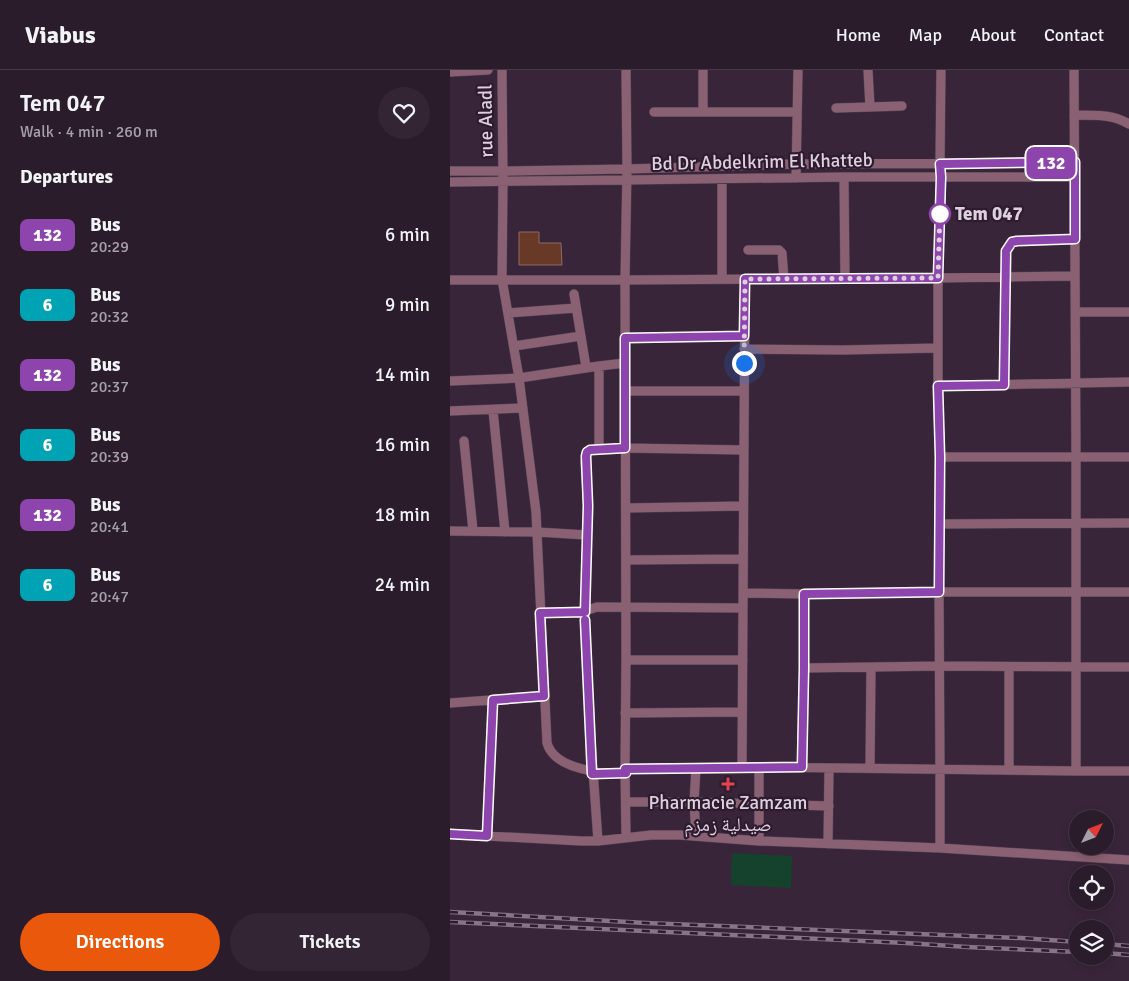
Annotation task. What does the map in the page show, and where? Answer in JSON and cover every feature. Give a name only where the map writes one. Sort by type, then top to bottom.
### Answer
[{"type":"street","points":[[450,72],[488,70]]},
{"type":"street","name":"rue Aladl","points":[[502,70],[502,279],[519,378],[536,512],[546,734],[550,751],[563,762],[592,772],[742,767],[1129,771]]},
{"type":"street","points":[[626,70],[626,837]]},
{"type":"street","points":[[702,70],[703,112]]},
{"type":"street","points":[[796,178],[798,70]]},
{"type":"street","points":[[868,70],[870,107]]},
{"type":"street","points":[[940,848],[938,278],[941,177],[941,70]]},
{"type":"street","points":[[1074,70],[1076,771]]},
{"type":"street","points":[[836,108],[902,106]]},
{"type":"street","points":[[654,112],[797,112]]},
{"type":"street","points":[[1074,115],[1108,116],[1119,118],[1129,124]]},
{"type":"street","points":[[450,170],[627,170],[796,164],[1075,162]]},
{"type":"street","points":[[844,177],[845,279]]},
{"type":"street","name":"Bd Dr Abdelkrim El Khatteb","points":[[450,182],[844,177],[1074,177]]},
{"type":"street","points":[[722,179],[722,279]]},
{"type":"street","points":[[1004,385],[1006,251],[1012,242],[1017,241],[1075,239]]},
{"type":"street","points":[[748,250],[779,250],[782,253],[784,279]]},
{"type":"street","points":[[450,280],[845,279],[1075,276]]},
{"type":"street","points":[[742,767],[745,279]]},
{"type":"street","points":[[574,294],[586,367]]},
{"type":"street","points":[[508,313],[576,308]]},
{"type":"street","points":[[1076,312],[1129,312]]},
{"type":"street","points":[[514,346],[581,336]]},
{"type":"street","points":[[625,338],[744,336]]},
{"type":"street","points":[[744,349],[843,350],[938,348]]},
{"type":"street","points":[[450,381],[519,378],[586,367],[625,363]]},
{"type":"street","points":[[599,366],[600,449]]},
{"type":"street","points":[[938,386],[1129,382]]},
{"type":"street","points":[[625,391],[744,391]]},
{"type":"street","points":[[450,411],[523,408]]},
{"type":"street","points":[[493,410],[505,532]]},
{"type":"street","points":[[464,441],[473,531]]},
{"type":"street","points":[[598,841],[592,772],[586,654],[587,452],[590,450],[625,448],[744,450]]},
{"type":"street","points":[[940,457],[1129,457]]},
{"type":"street","points":[[626,508],[744,506]]},
{"type":"street","points":[[940,524],[1129,523]]},
{"type":"street","points":[[450,531],[536,532],[587,535]]},
{"type":"street","points":[[626,560],[743,559]]},
{"type":"street","points":[[743,593],[1129,592]]},
{"type":"street","points":[[802,767],[804,594]]},
{"type":"street","points":[[540,613],[585,612],[597,608],[743,608]]},
{"type":"street","points":[[626,660],[743,660]]},
{"type":"street","points":[[804,668],[940,666],[1129,667]]},
{"type":"street","points":[[1009,667],[1009,770]]},
{"type":"street","points":[[870,768],[871,668]]},
{"type":"street","points":[[450,703],[544,696]]},
{"type":"street","points":[[487,836],[493,700]]},
{"type":"street","points":[[625,712],[742,712]]},
{"type":"street","points":[[759,767],[759,841]]},
{"type":"street","points":[[696,768],[694,802],[696,836]]},
{"type":"street","points":[[828,844],[829,769]]},
{"type":"street","points":[[626,802],[829,806]]},
{"type":"street","points":[[450,834],[565,841],[598,841],[626,837],[673,835],[759,841],[940,848],[1129,860]]},
{"type":"green space","points":[[732,853],[792,856],[791,888],[731,885]]},
{"type":"building","points":[[519,232],[539,232],[539,243],[561,243],[562,265],[519,265]]},
{"type":"railway","points":[[450,912],[646,923],[1069,941]]},
{"type":"railway","points":[[450,922],[1069,952]]},
{"type":"railway","points":[[1114,945],[1129,946]]},
{"type":"railway","points":[[1114,954],[1129,955]]},
{"type":"bus line","name":"132","points":[[450,834],[487,836],[493,700],[544,696],[540,613],[585,612],[588,506],[586,456],[590,450],[625,448],[625,338],[744,336],[745,279],[938,278],[940,164],[1075,162],[1075,239],[1017,241],[1012,242],[1006,251],[1004,385],[938,386],[940,457],[939,592],[804,594],[802,767],[625,769],[626,773],[592,774],[585,620]]},
{"type":"place","name":"Tem 047","points":[[940,214]]},
{"type":"place","name":"Pharmacie Zamzam صيدلية زمزم","points":[[728,784]]},
{"type":"route","points":[[744,363],[745,279],[938,278],[940,211],[940,214]]}]
